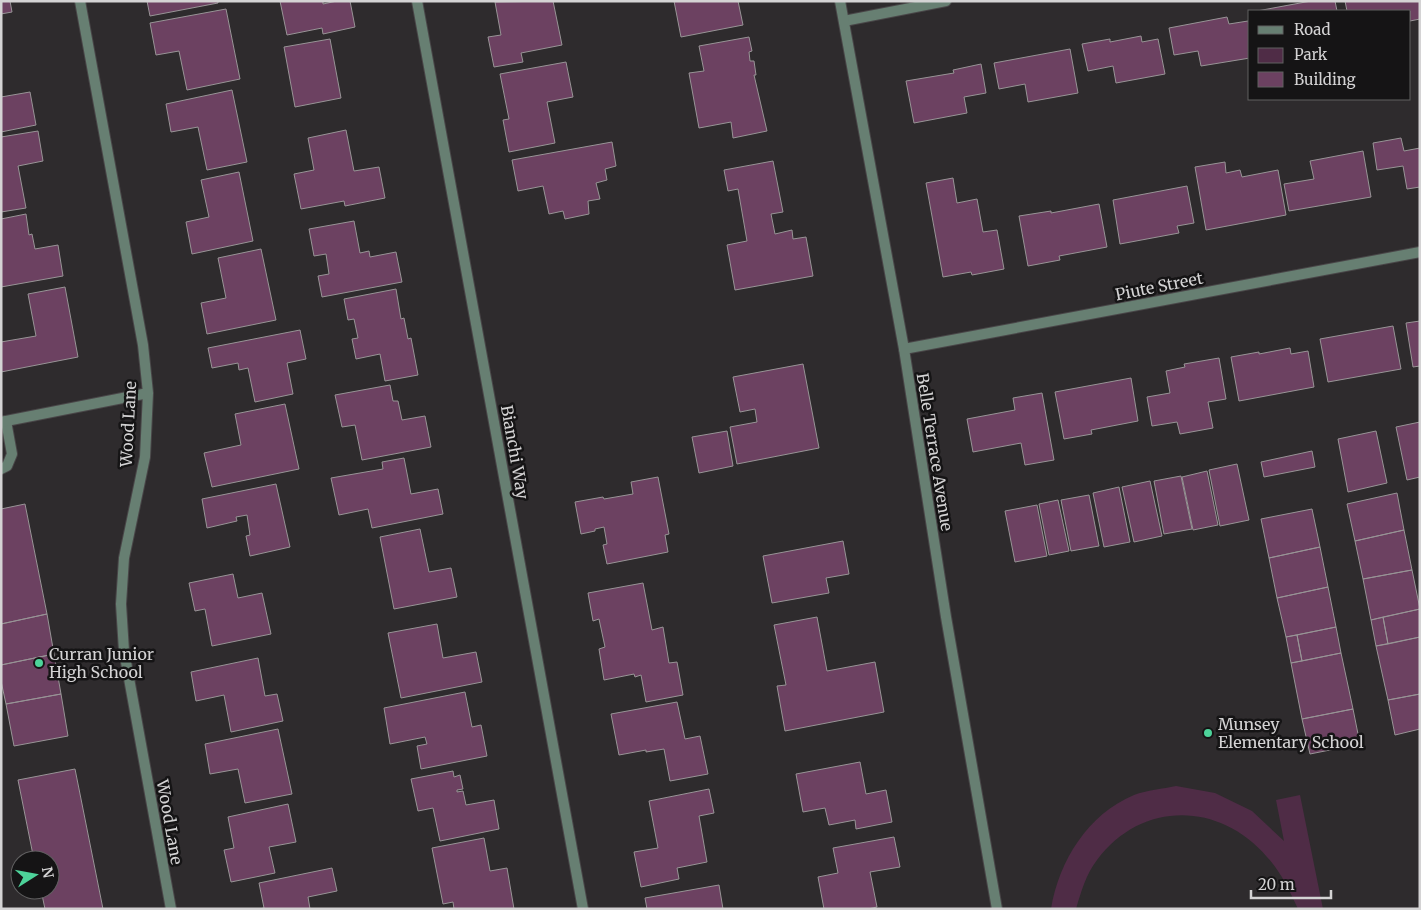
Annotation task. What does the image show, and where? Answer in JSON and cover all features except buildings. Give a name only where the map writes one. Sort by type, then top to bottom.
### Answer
[{"type":"street","name":"Wood Lane","points":[[80,1],[143,345],[148,393],[145,457],[124,558],[121,604],[124,650],[171,909]]},
{"type":"street","name":"Bianchi Way","points":[[417,1],[583,909]]},
{"type":"street","name":"Belle Terrace Avenue","points":[[840,1],[904,349],[946,617],[998,909]]},
{"type":"street","points":[[844,21],[946,1]]},
{"type":"street","name":"Piute Street","points":[[904,349],[1420,252]]},
{"type":"street","points":[[2,469],[10,460],[12,454],[4,421],[148,393]]},
{"type":"green space","points":[[1176,786],[1215,793],[1252,811],[1284,841],[1276,800],[1300,795],[1323,909],[1298,909],[1276,869],[1267,857],[1248,839],[1226,826],[1204,818],[1180,815],[1157,818],[1135,827],[1115,841],[1097,860],[1090,871],[1076,909],[1051,909],[1055,891],[1069,857],[1078,841],[1103,814],[1118,803],[1134,795]]},
{"type":"place","name":"Curran Junior High School","points":[[39,663]]},
{"type":"place","name":"Munsey Elementary School","points":[[1208,733]]}]
